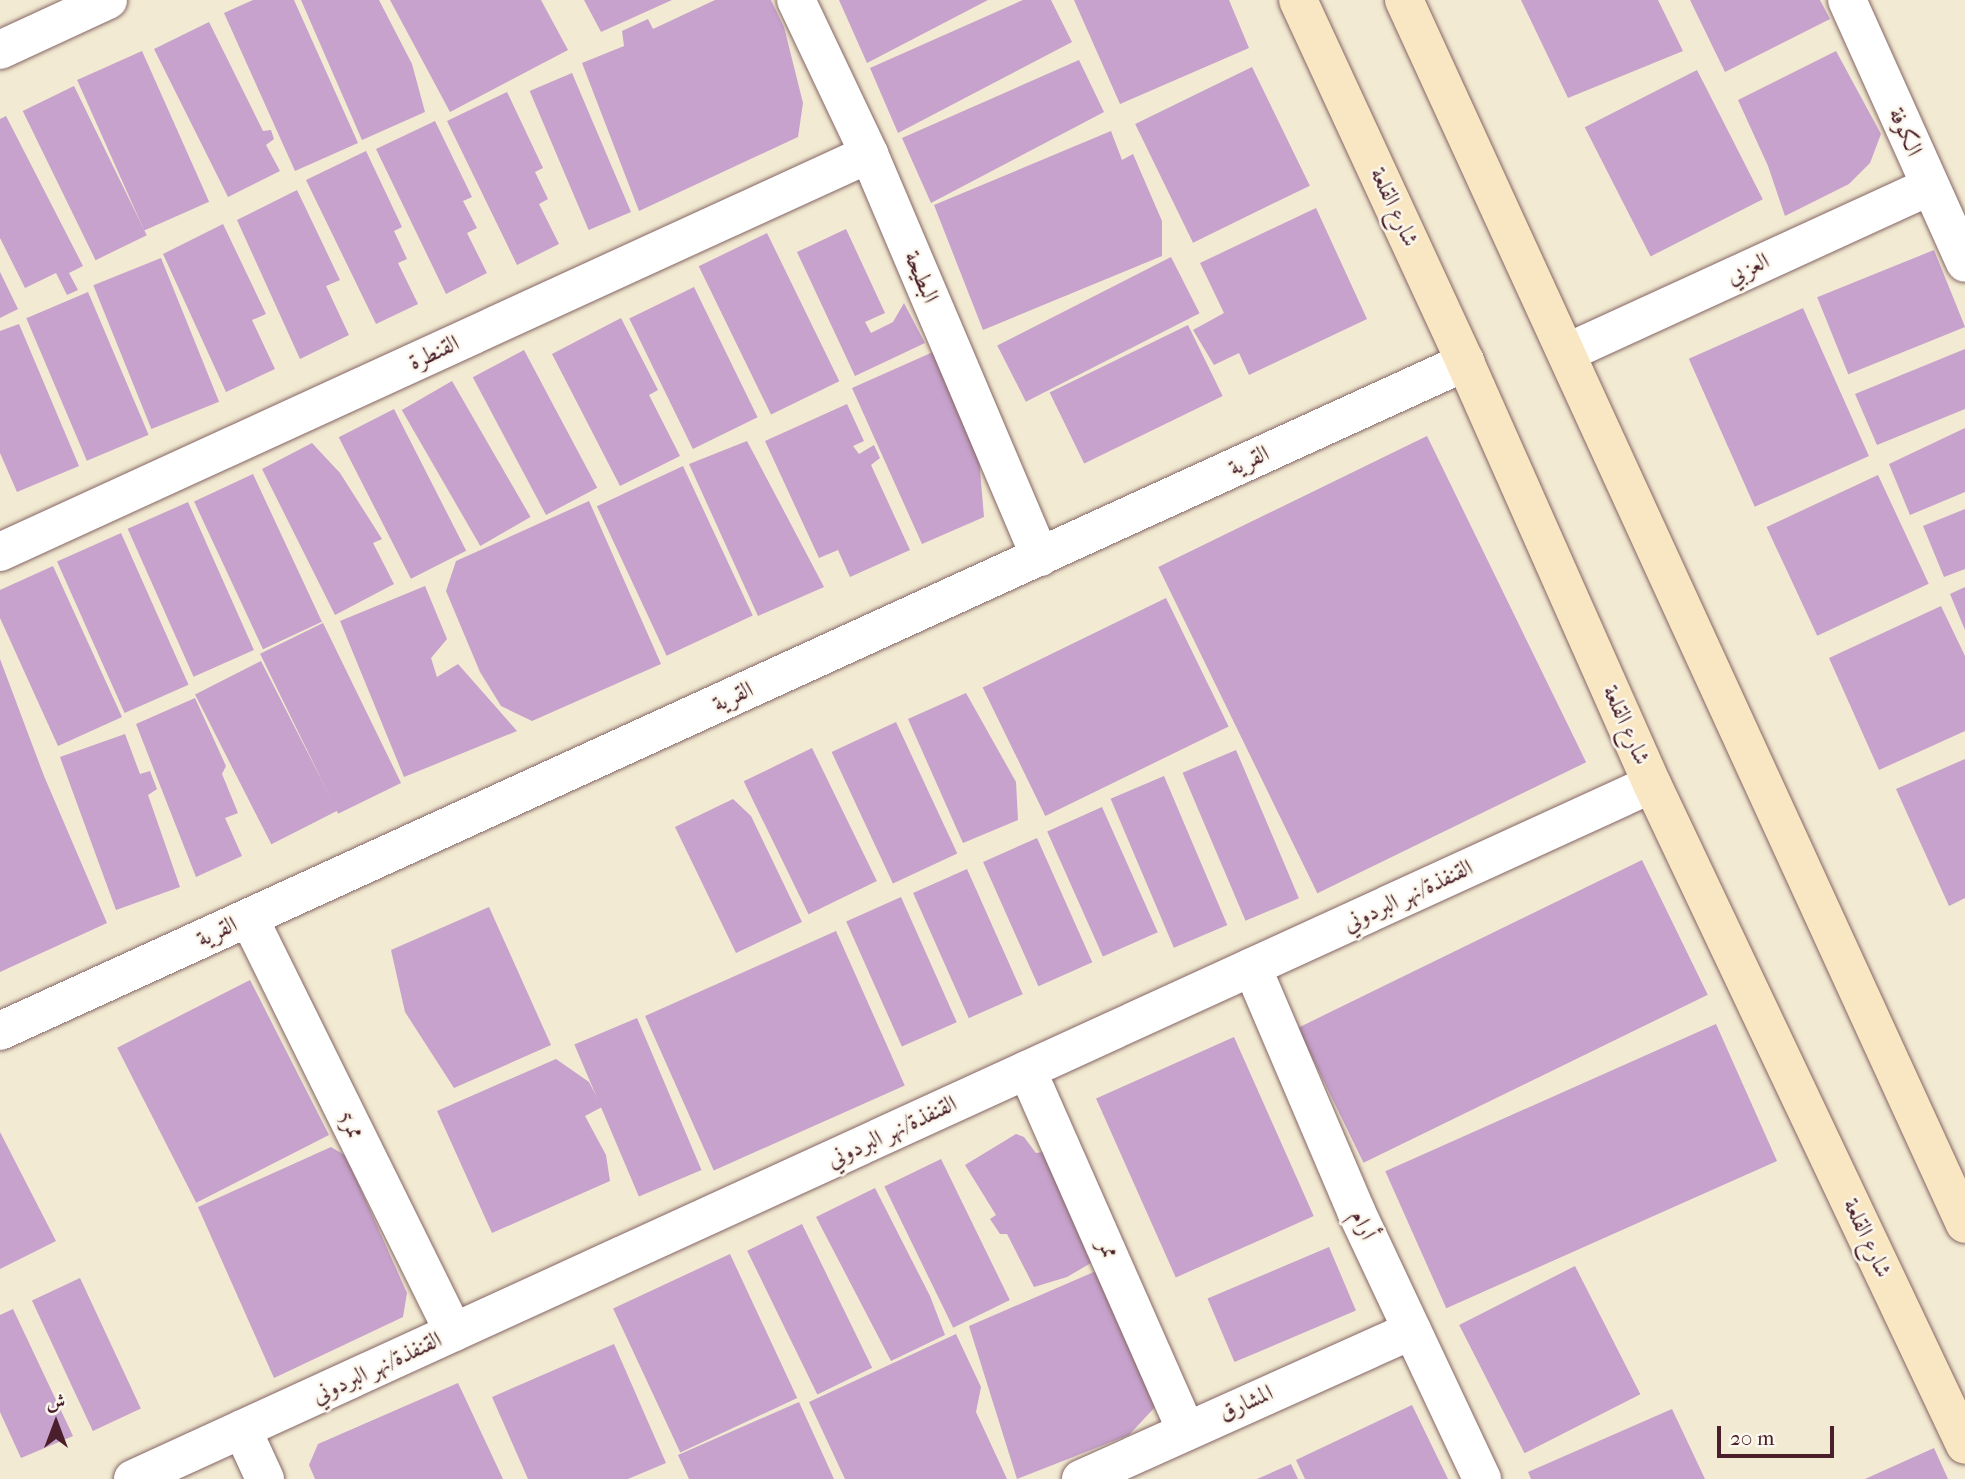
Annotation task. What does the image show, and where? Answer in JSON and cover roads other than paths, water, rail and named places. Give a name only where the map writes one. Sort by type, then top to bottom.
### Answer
[{"type":"street","points":[[0,50],[108,0]]},
{"type":"street","name":"البطيحة","points":[[796,0],[869,153],[1040,556]]},
{"type":"street","name":"شارع القلعة","points":[[1298,0],[1465,362],[1652,784],[1965,1444]]},
{"type":"street","points":[[1404,0],[1965,1224]]},
{"type":"street","name":"الكوفة","points":[[1846,0],[1965,263]]},
{"type":"street","name":"القنطرة","points":[[0,552],[869,153]]},
{"type":"street","name":"العزبي","points":[[1567,352],[1929,187]]},
{"type":"street","name":"القرية","points":[[0,1031],[1465,362]]},
{"type":"street","name":"القنفذة/نهر البردوني","points":[[133,1479],[1652,784]]},
{"type":"street","name":"ممر5","points":[[248,918],[454,1332]]},
{"type":"street","name":"أرام","points":[[1252,967],[1356,1211],[1482,1479]]},
{"type":"street","name":"ممر","points":[[1027,1070],[1186,1430]]},
{"type":"street","name":"المشارق","points":[[1081,1479],[1412,1330]]},
{"type":"street","points":[[242,1429],[265,1479]]}]
